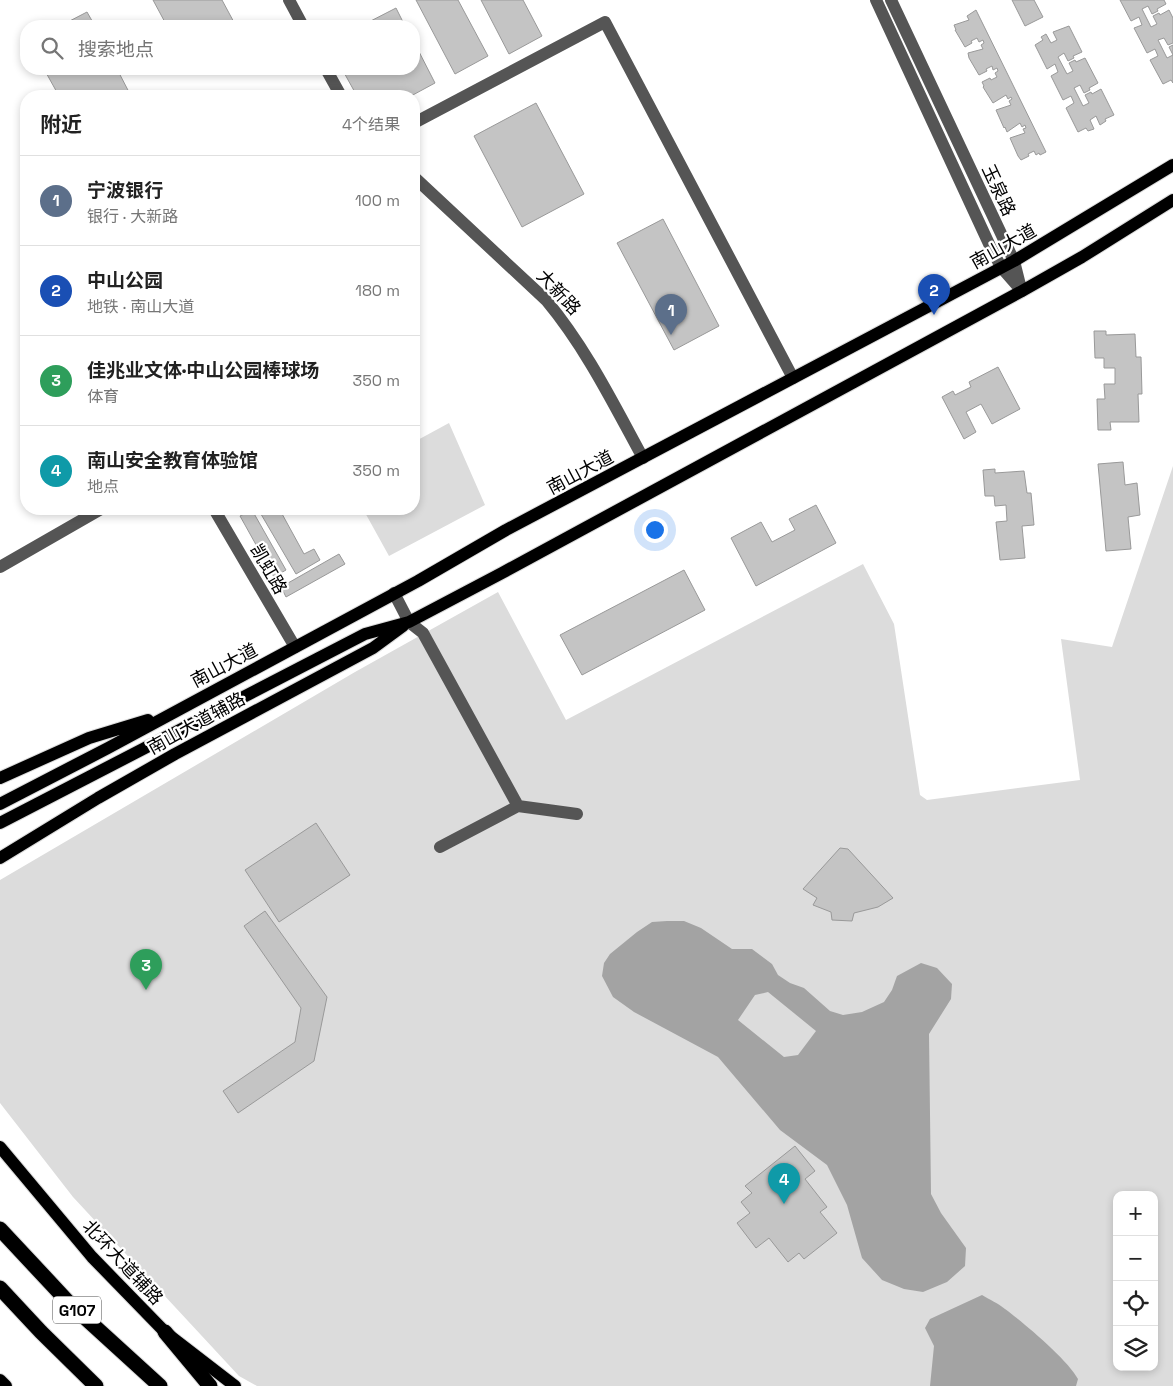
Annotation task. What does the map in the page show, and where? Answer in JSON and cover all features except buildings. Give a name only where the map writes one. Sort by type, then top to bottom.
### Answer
[{"type":"highway","name":"G107","points":[[0,1229],[70,1304],[160,1386]]},
{"type":"highway","name":"G107","points":[[0,1288],[41,1332],[96,1386]]},
{"type":"highway","points":[[165,1332],[210,1386]]},
{"type":"main road","name":"南山大道","points":[[0,804],[108,748],[506,530],[1014,261],[1173,165]]},
{"type":"main road","points":[[0,823],[365,634],[410,622],[1022,291],[1082,257],[1173,200]]},
{"type":"main road","name":"南山大道辅路","points":[[0,858],[175,754],[373,648],[410,622]]},
{"type":"main road","points":[[176,711],[185,728]]},
{"type":"main road","name":"南山大道辅路","points":[[0,778],[90,738],[176,711]]},
{"type":"main road","name":"北环大道辅路","points":[[0,1147],[92,1257],[165,1332],[235,1386]]},
{"type":"main road","points":[[0,1380],[6,1386]]},
{"type":"street","points":[[289,0],[300,20]]},
{"type":"street","name":"玉泉路","points":[[876,0],[1001,267],[1022,291]]},
{"type":"street","name":"玉泉路","points":[[890,0],[1014,261],[1022,291]]},
{"type":"street","points":[[420,120],[605,22],[793,378]]},
{"type":"street","points":[[329,75],[338,90]]},
{"type":"street","name":"大新路","points":[[420,183],[546,300],[563,320],[580,344],[643,458]]},
{"type":"street","points":[[0,567],[91,515]]},
{"type":"street","name":"凯虹路","points":[[217,515],[294,647]]},
{"type":"street","points":[[394,593],[410,622],[422,633],[518,806]]},
{"type":"street","points":[[440,847],[518,806],[577,814]]},
{"type":"shaded area","points":[[449,423],[485,505],[389,556],[366,515],[420,515],[420,439]]},
{"type":"shaded area","points":[[1173,466],[1173,1386],[257,1386],[239,1376],[73,1197],[0,1103],[0,880],[355,672],[498,592],[566,720],[863,564],[894,624],[920,795],[927,800],[1080,780],[1061,639],[1112,647]]},
{"type":"shaded area","points":[[684,921],[701,928],[732,949],[752,949],[772,964],[778,975],[790,983],[804,988],[830,1011],[843,1015],[862,1012],[884,1002],[892,990],[897,976],[921,963],[937,968],[952,984],[951,999],[929,1034],[931,1194],[941,1213],[966,1248],[965,1266],[947,1282],[923,1292],[904,1289],[882,1280],[862,1258],[847,1205],[827,1165],[780,1130],[718,1057],[634,1012],[613,997],[602,976],[604,963],[610,954],[652,922]],"holes":[[[768,992],[816,1031],[798,1055],[784,1057],[738,1020],[755,995]]]},
{"type":"shaded area","points":[[982,1295],[1013,1315],[1056,1352],[1078,1379],[1076,1386],[930,1386],[934,1346],[925,1328],[930,1319]]},
{"type":"place","name":"中山公园","points":[[934,315]]},
{"type":"place","name":"宁波银行","points":[[671,335]]},
{"type":"place","name":"佳兆业文体·中山公园棒球场","points":[[146,990]]},
{"type":"place","name":"南山安全教育体验馆","points":[[784,1204]]}]
